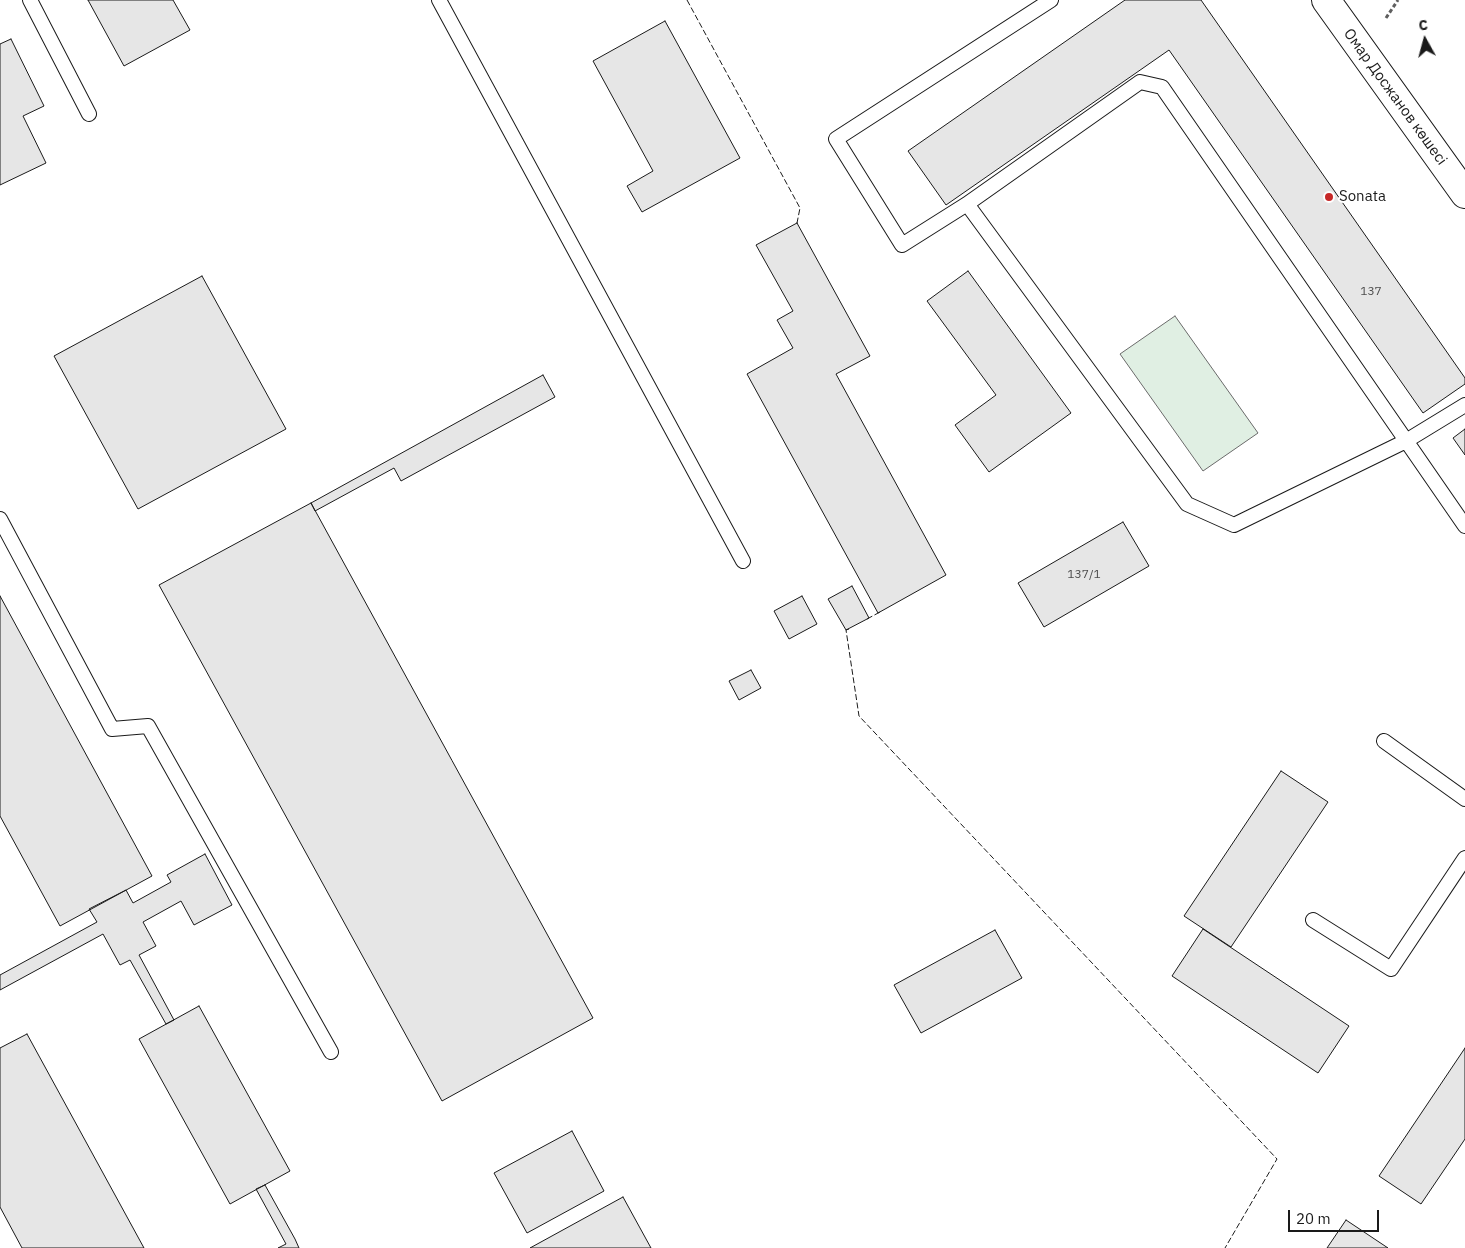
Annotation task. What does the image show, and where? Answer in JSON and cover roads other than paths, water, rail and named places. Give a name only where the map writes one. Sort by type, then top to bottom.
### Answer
[{"type":"main road","name":"Омар Досжанов көшесі","points":[[1326,0],[1465,194]]},
{"type":"lane","points":[[30,0],[89,114]]},
{"type":"lane","points":[[439,0],[743,561]]},
{"type":"lane","points":[[1051,0],[836,139],[902,245],[967,204],[1140,82],[1162,87],[1465,526]]},
{"type":"lane","points":[[967,204],[1187,504],[1234,525],[1406,441],[1465,405]]},
{"type":"lane","points":[[0,519],[112,729],[148,726],[331,1052]]},
{"type":"lane","points":[[1384,741],[1465,799]]},
{"type":"lane","points":[[1313,920],[1391,969],[1465,858]]},
{"type":"place","name":"Sonata","points":[[1329,197]]}]
